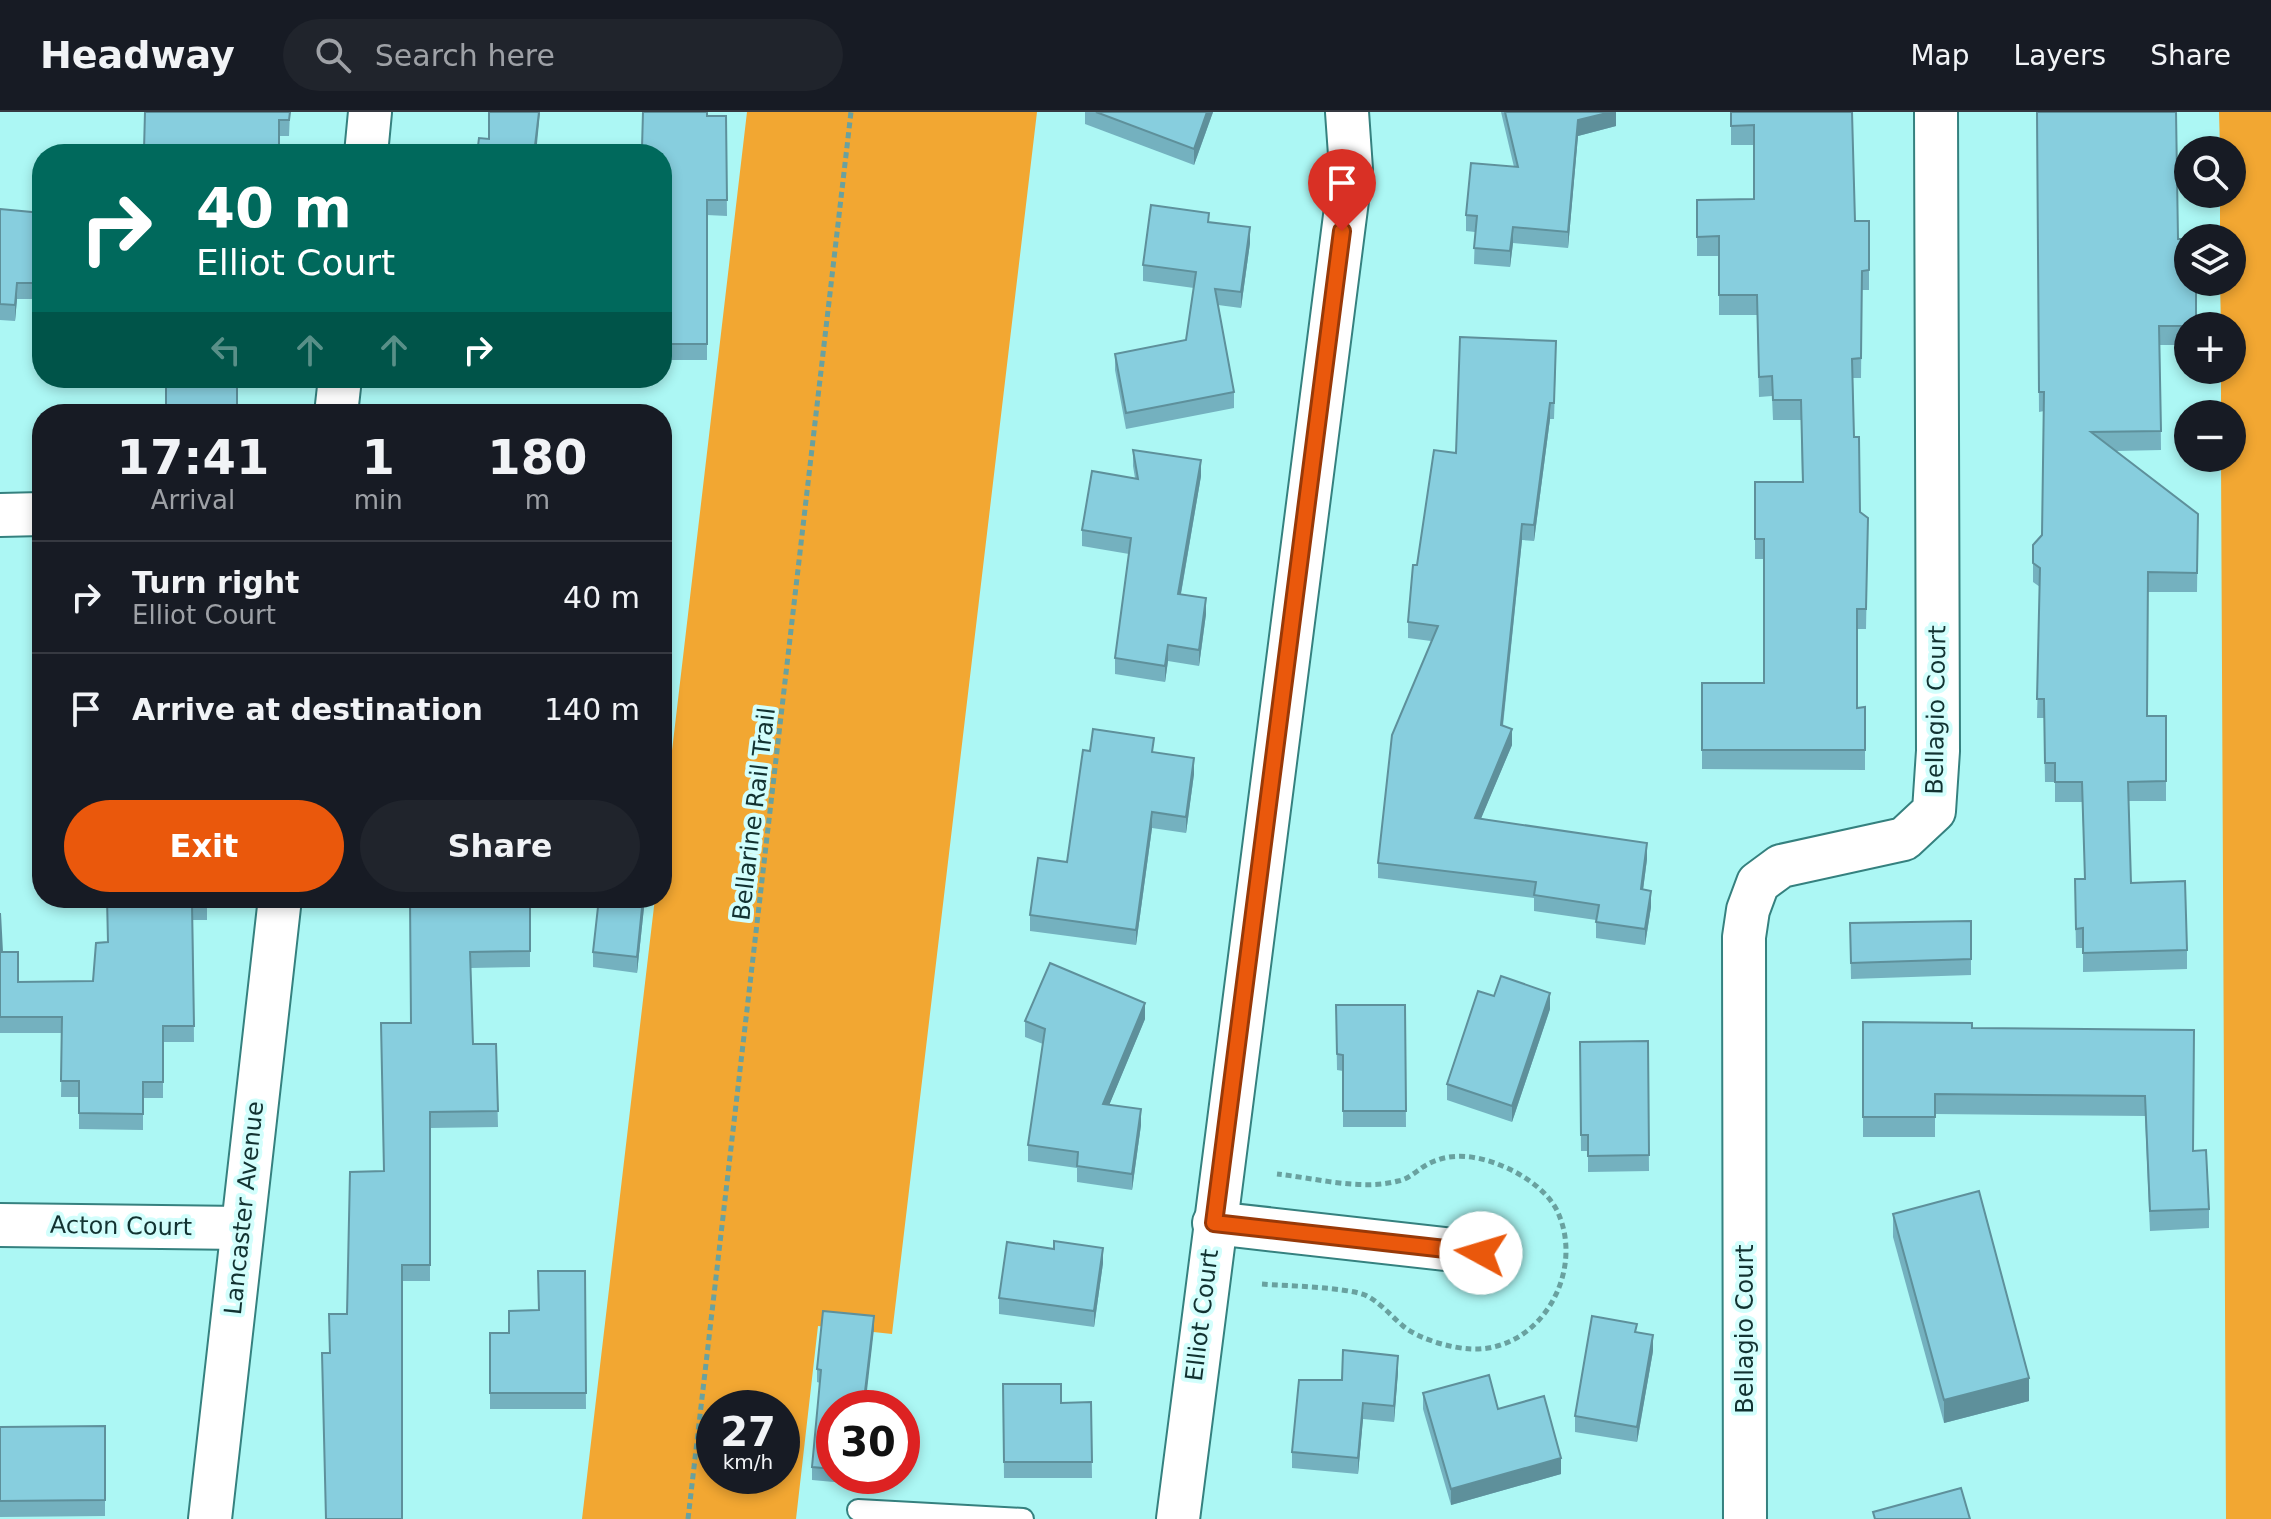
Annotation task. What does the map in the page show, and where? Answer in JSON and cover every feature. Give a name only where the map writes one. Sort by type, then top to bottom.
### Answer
[{"type":"street","points":[[367,144],[370,112]]},
{"type":"street","name":"Elliot Court","points":[[1178,1519],[1351,169],[1347,112]]},
{"type":"street","name":"Bellagio Court","points":[[1745,1519],[1744,937],[1748,910],[1758,883],[1781,866],[1904,839],[1934,811],[1938,751],[1936,112]]},
{"type":"street","points":[[0,515],[32,514]]},
{"type":"street","name":"Lancaster Avenue","points":[[210,1519],[279,908]]},
{"type":"street","points":[[1214,1223],[1481,1253]]},
{"type":"street","name":"Acton Court","points":[[0,1225],[242,1228]]},
{"type":"lane","points":[[858,1510],[1023,1519]]},
{"type":"path","name":"Bellarine Rail Trail","points":[[688,1519],[851,112]]},
{"type":"shaded area","points":[[747,112],[1037,112],[892,1334],[818,1326],[800,1484],[800,1390],[696,1390],[696,1494],[799,1494],[796,1519],[582,1519],[654,908],[672,908],[672,751]]},
{"type":"shaded area","points":[[2219,112],[2271,112],[2271,1519],[2226,1519],[2221,472],[2246,472],[2246,400],[2221,400],[2221,384],[2246,384],[2246,312],[2221,312],[2220,296],[2246,296],[2246,224],[2220,224],[2220,208],[2246,208],[2246,136],[2220,136]]},
{"type":"building","points":[[145,112],[290,112],[289,120],[279,120],[279,144],[144,144]]},
{"type":"building","points":[[489,112],[539,112],[535,144],[478,144],[479,138],[489,139]]},
{"type":"building","points":[[643,112],[707,112],[707,116],[726,116],[727,200],[707,200],[707,344],[672,344],[672,144],[642,144]]},
{"type":"building","points":[[1096,112],[1207,112],[1194,149]]},
{"type":"building","points":[[1505,112],[1611,112],[1578,120],[1568,232],[1513,227],[1510,251],[1474,248],[1477,216],[1466,215],[1471,163],[1518,167]]},
{"type":"building","points":[[1731,112],[1852,112],[1855,221],[1869,221],[1869,270],[1862,271],[1861,358],[1852,359],[1854,437],[1859,437],[1860,512],[1868,518],[1866,609],[1857,609],[1857,708],[1865,707],[1865,750],[1702,750],[1702,683],[1764,683],[1764,539],[1755,539],[1755,482],[1803,482],[1801,400],[1773,400],[1772,376],[1759,377],[1757,295],[1719,295],[1719,236],[1697,237],[1697,200],[1754,199],[1754,125],[1731,126]]},
{"type":"building","points":[[2037,112],[2176,112],[2174,208],[2178,208],[2178,224],[2174,224],[2174,296],[2196,296],[2196,312],[2174,312],[2174,326],[2159,326],[2161,431],[2091,432],[2198,514],[2197,573],[2148,572],[2147,716],[2166,716],[2166,781],[2128,782],[2131,883],[2185,881],[2187,950],[2083,953],[2083,928],[2076,929],[2075,879],[2085,879],[2082,782],[2055,782],[2055,763],[2045,763],[2044,699],[2037,699],[2040,568],[2033,563],[2033,545],[2042,535],[2044,392],[2039,392]]},
{"type":"building","points":[[1151,205],[1209,213],[1208,222],[1250,227],[1241,292],[1215,289],[1234,392],[1126,413],[1115,354],[1186,340],[1196,272],[1143,265]]},
{"type":"building","points":[[0,209],[32,212],[32,283],[17,283],[15,305],[0,304]]},
{"type":"building","points":[[1460,337],[1556,341],[1554,403],[1550,403],[1534,525],[1522,524],[1501,725],[1512,729],[1475,818],[1647,843],[1641,889],[1651,891],[1645,929],[1596,922],[1599,905],[1534,895],[1536,882],[1378,863],[1392,735],[1438,626],[1408,622],[1413,565],[1417,565],[1434,450],[1456,453]]},
{"type":"building","points":[[166,388],[237,388],[237,404],[166,404]]},
{"type":"building","points":[[1133,450],[1201,460],[1178,594],[1206,598],[1199,650],[1168,645],[1165,666],[1115,658],[1131,538],[1082,530],[1092,471],[1138,479]]},
{"type":"building","points":[[1093,729],[1154,738],[1152,752],[1194,758],[1186,817],[1152,812],[1136,930],[1030,915],[1038,858],[1067,862],[1083,750],[1090,751]]},
{"type":"building","points":[[107,908],[192,908],[194,1026],[163,1026],[163,1082],[143,1082],[143,1114],[79,1113],[79,1081],[61,1081],[62,1017],[0,1017],[0,913],[2,952],[18,952],[18,982],[93,981],[96,943],[108,942]]},
{"type":"building","points":[[410,908],[530,908],[530,951],[470,952],[473,1044],[496,1044],[498,1111],[430,1112],[430,1265],[402,1265],[402,1519],[326,1519],[322,1353],[330,1353],[329,1314],[347,1314],[350,1172],[384,1171],[381,1023],[411,1023]]},
{"type":"building","points":[[598,908],[642,908],[637,957],[593,952]]},
{"type":"building","points":[[1971,921],[1971,959],[1851,963],[1850,923]]},
{"type":"building","points":[[1050,963],[1145,1003],[1103,1104],[1141,1109],[1132,1174],[1077,1166],[1078,1152],[1028,1145],[1045,1029],[1025,1021]]},
{"type":"building","points":[[1501,976],[1550,993],[1512,1106],[1447,1084],[1478,991],[1494,996]]},
{"type":"building","points":[[1336,1005],[1405,1005],[1406,1111],[1343,1111],[1343,1055],[1337,1054]]},
{"type":"building","points":[[1863,1022],[1972,1023],[1972,1028],[2194,1030],[2193,1151],[2206,1150],[2209,1209],[2150,1211],[2145,1096],[1935,1094],[1935,1117],[1863,1117]]},
{"type":"building","points":[[1648,1041],[1649,1155],[1588,1156],[1588,1135],[1581,1135],[1580,1042]]},
{"type":"building","points":[[1979,1191],[2029,1378],[1944,1400],[1893,1214]]},
{"type":"building","points":[[1054,1241],[1103,1248],[1094,1311],[999,1298],[1007,1242],[1054,1249]]},
{"type":"building","points":[[538,1271],[585,1271],[586,1393],[490,1393],[490,1333],[509,1333],[509,1311],[539,1310]]},
{"type":"building","points":[[823,1311],[874,1316],[865,1390],[819,1390],[821,1370],[817,1369]]},
{"type":"building","points":[[1592,1316],[1637,1324],[1635,1332],[1653,1335],[1637,1427],[1575,1416]]},
{"type":"building","points":[[1343,1350],[1398,1356],[1394,1406],[1363,1403],[1358,1458],[1292,1452],[1299,1380],[1342,1380]]},
{"type":"building","points":[[1489,1375],[1498,1409],[1544,1396],[1561,1458],[1451,1489],[1423,1393]]},
{"type":"building","points":[[1003,1384],[1061,1384],[1061,1403],[1091,1402],[1092,1462],[1004,1462]]},
{"type":"building","points":[[816,1424],[816,1467],[812,1467]]},
{"type":"building","points":[[105,1426],[105,1500],[0,1501],[0,1427]]},
{"type":"building","points":[[1961,1488],[1970,1519],[1875,1519],[1873,1512]]},
{"type":"route","points":[[1342,231],[1214,1223],[1481,1253]]}]
